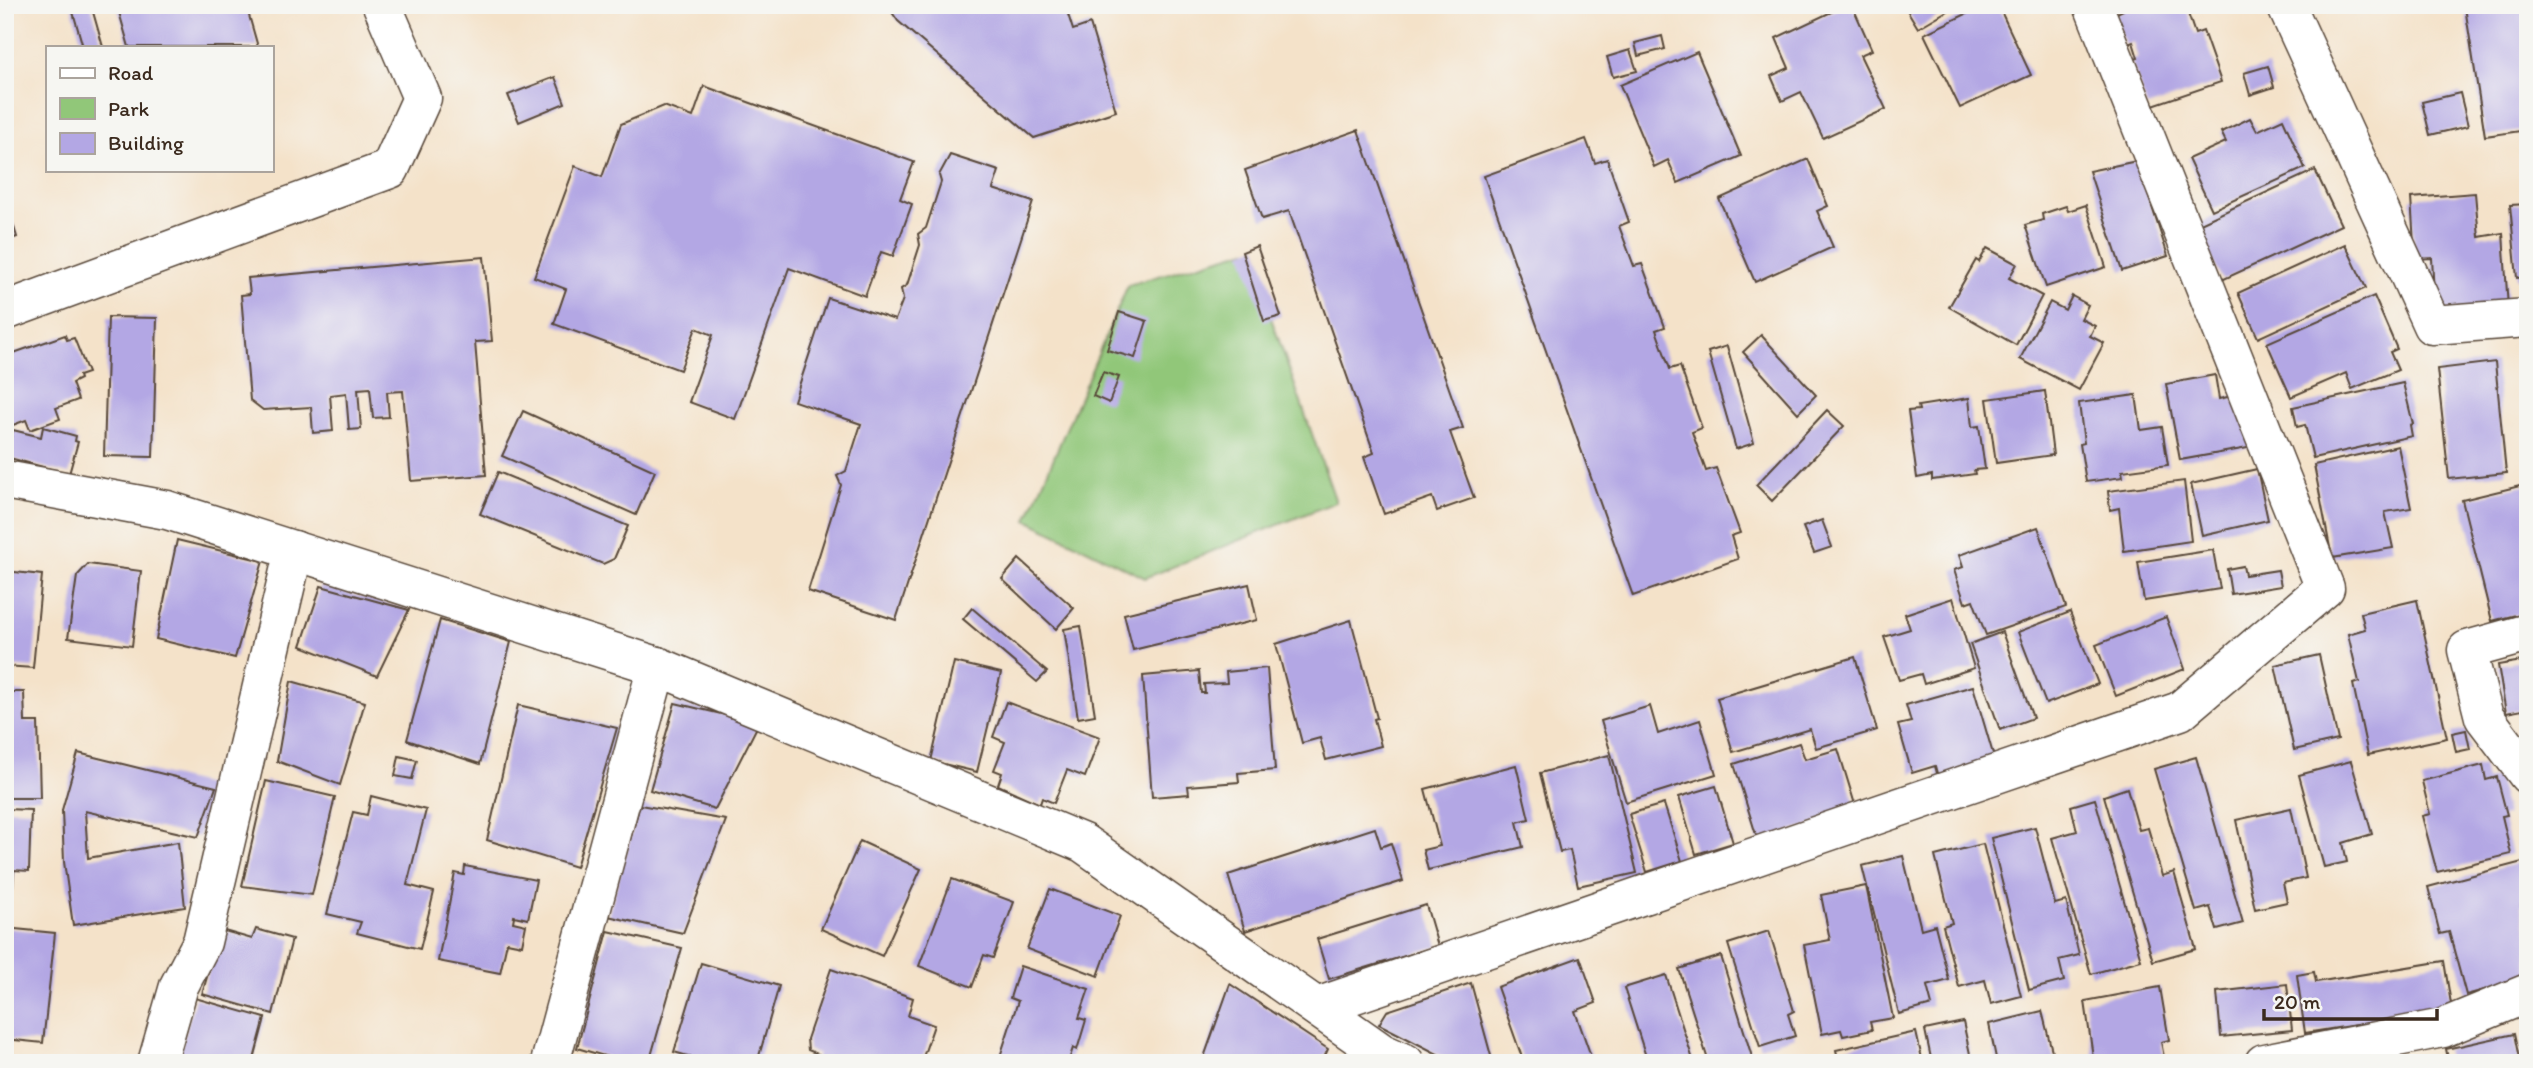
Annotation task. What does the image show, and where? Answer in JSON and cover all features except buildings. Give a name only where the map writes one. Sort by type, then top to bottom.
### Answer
[{"type":"street","points":[[5,311],[390,169],[422,98],[382,5]]},
{"type":"street","points":[[1317,1007],[2180,712],[2325,587],[2093,5]]},
{"type":"street","points":[[2286,5],[2432,325],[2528,317]]},
{"type":"street","points":[[5,480],[167,510],[657,666],[1083,843],[1317,1007],[1382,1060]]},
{"type":"street","points":[[157,1063],[179,986],[202,942],[294,550]]},
{"type":"street","points":[[2528,633],[2467,650],[2484,717],[2528,775]]},
{"type":"street","points":[[550,1063],[657,666]]},
{"type":"street","points":[[2264,1063],[2443,1028],[2528,993]]},
{"type":"green space","points":[[1247,250],[1336,502],[1145,578],[1027,520],[1128,285]]}]
